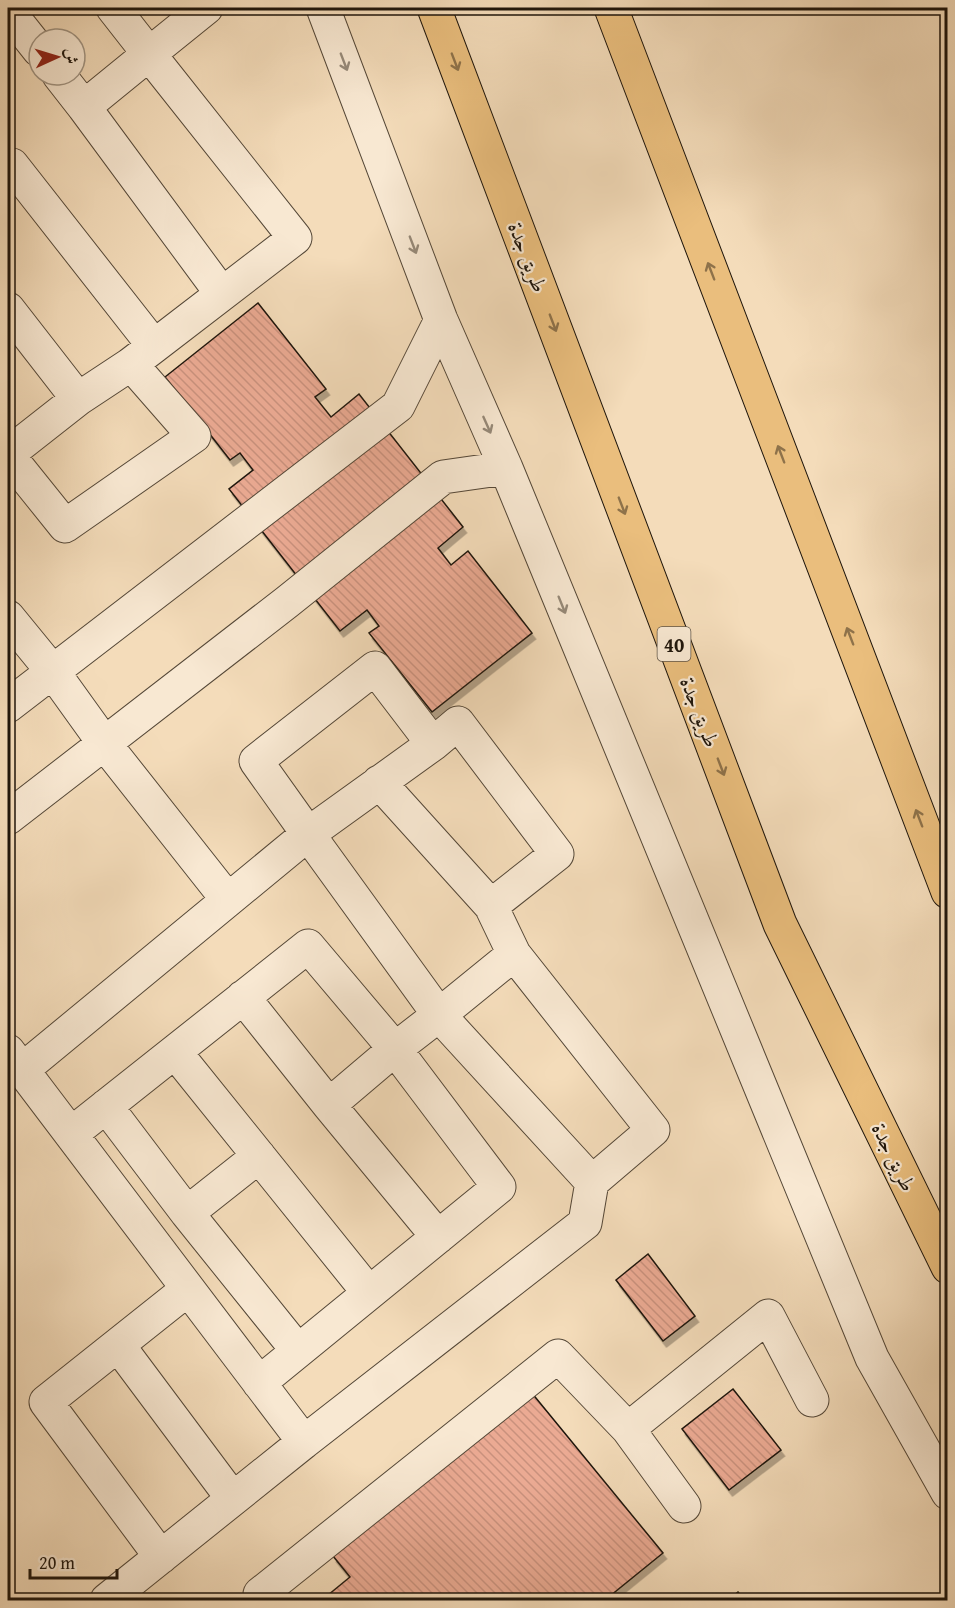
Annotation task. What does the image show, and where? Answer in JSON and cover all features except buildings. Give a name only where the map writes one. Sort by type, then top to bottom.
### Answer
[{"type":"highway","name":"طريق جدة","points":[[434,8],[780,924],[948,1267]]},
{"type":"highway","points":[[611,8],[948,892]]},
{"type":"street","points":[[9,164],[142,355],[194,436],[65,526],[8,454],[78,399],[142,355],[295,238],[113,8]]},
{"type":"street","points":[[84,107],[206,8]]},
{"type":"street","points":[[323,8],[441,320],[506,468],[872,1358],[948,1493]]},
{"type":"street","points":[[8,11],[27,35]]},
{"type":"street","points":[[68,87],[222,294]]},
{"type":"street","points":[[8,309],[78,399]]},
{"type":"street","points":[[8,706],[398,406],[441,320]]},
{"type":"street","points":[[8,818],[287,602],[443,477],[506,468]]},
{"type":"street","points":[[8,618],[53,672],[104,743],[228,900]]},
{"type":"street","points":[[432,744],[375,668],[256,761],[439,1015],[592,1182]]},
{"type":"street","points":[[304,1442],[15,1060],[228,900],[308,834],[458,723],[557,854],[492,906]]},
{"type":"street","points":[[107,1600],[304,1442],[585,1223],[592,1182],[653,1130],[514,954],[492,906],[379,782]]},
{"type":"street","points":[[71,1134],[308,946],[395,1049],[499,1188],[259,1383]]},
{"type":"street","points":[[329,1105],[514,954]]},
{"type":"street","points":[[243,997],[438,1238]]},
{"type":"street","points":[[175,1052],[369,1293]]},
{"type":"street","points":[[106,1106],[187,1213],[298,1352]]},
{"type":"street","points":[[187,1213],[259,1156]]},
{"type":"street","points":[[161,1557],[46,1402],[188,1289]]},
{"type":"street","points":[[628,1429],[768,1316],[812,1400]]},
{"type":"street","points":[[118,1345],[233,1499]]},
{"type":"street","points":[[259,1598],[558,1356],[628,1429],[684,1506]]}]
